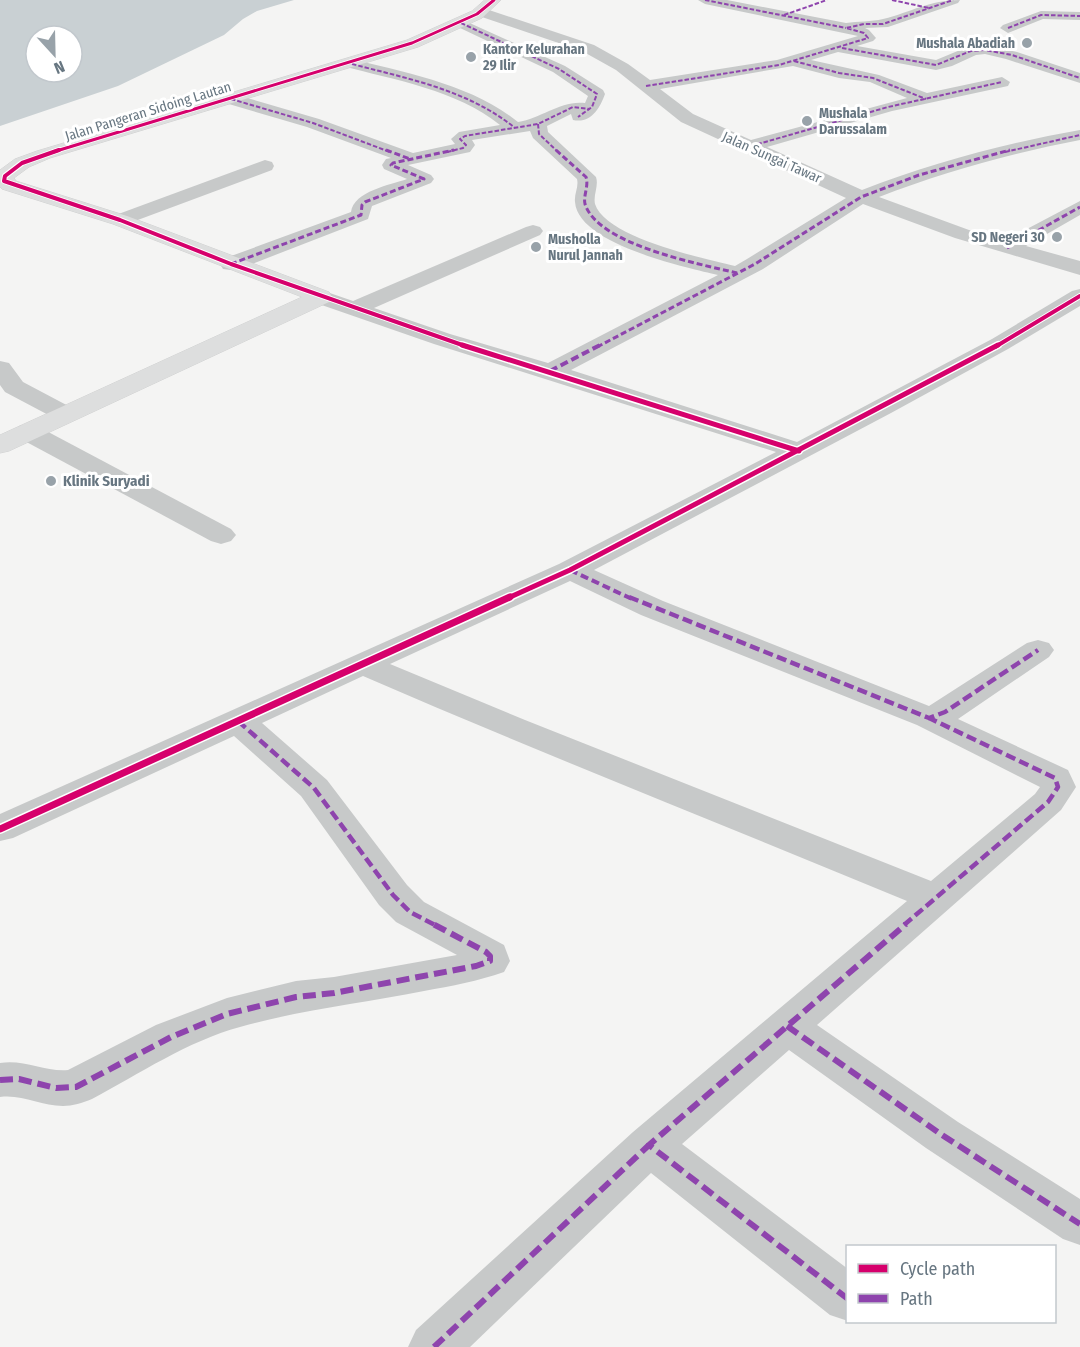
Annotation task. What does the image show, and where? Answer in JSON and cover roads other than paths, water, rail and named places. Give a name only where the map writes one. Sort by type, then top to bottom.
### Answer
[{"type":"street","points":[[646,86],[731,74],[794,61],[868,38],[864,33],[846,28],[705,0]]},
{"type":"street","points":[[784,15],[827,0]]},
{"type":"street","points":[[892,0],[929,8]]},
{"type":"street","points":[[846,28],[864,24],[883,24],[953,0]]},
{"type":"street","name":"Jalan Pangeran Sidoing Lautan","points":[[321,297],[120,220],[9,185],[4,181],[4,176],[9,171],[30,161],[437,34],[459,24],[488,6]]},
{"type":"street","name":"Jalan Sungai Tawar","points":[[488,6],[588,48],[622,67],[687,118],[861,197],[1007,248],[1080,268]]},
{"type":"street","points":[[1008,28],[1043,15],[1080,16]]},
{"type":"street","points":[[231,264],[361,215],[362,205],[365,202],[423,180],[423,178],[392,165],[463,148],[466,145],[460,140],[465,136],[538,124],[583,110],[598,95],[559,69],[459,24]]},
{"type":"street","points":[[840,48],[933,65],[945,64],[980,50],[1021,58],[1080,78]]},
{"type":"street","points":[[794,61],[838,73],[873,78],[927,99]]},
{"type":"street","points":[[348,63],[461,97],[495,112],[515,128]]},
{"type":"street","points":[[751,146],[888,107],[1002,82]]},
{"type":"street","points":[[228,98],[313,123],[411,159]]},
{"type":"street","points":[[538,124],[539,134],[586,177],[588,183],[584,190],[583,202],[602,226],[634,245],[653,252],[744,269]]},
{"type":"street","points":[[550,371],[744,269],[861,197],[919,175],[1032,144],[1080,135]]},
{"type":"street","points":[[120,220],[264,166]]},
{"type":"street","points":[[1007,248],[1080,207]]},
{"type":"street","points":[[355,308],[533,231]]},
{"type":"street","points":[[0,829],[570,570],[1008,339],[1080,296]]},
{"type":"street","points":[[0,445],[321,297],[442,339],[799,451]]},
{"type":"street","points":[[0,368],[14,387],[65,414]]},
{"type":"street","points":[[28,432],[221,535]]},
{"type":"street","points":[[434,1347],[649,1145],[1048,802],[1058,787],[1054,778],[929,718],[652,608],[570,570]]},
{"type":"street","points":[[929,718],[945,712],[1038,650]]},
{"type":"street","points":[[362,664],[513,728],[697,800],[936,898]]},
{"type":"street","points":[[0,1080],[16,1078],[61,1090],[76,1087],[171,1036],[227,1014],[296,997],[334,993],[476,966],[490,961],[490,956],[486,952],[410,912],[393,896],[314,788],[238,721]]},
{"type":"street","points":[[787,1026],[953,1143],[1080,1224]]},
{"type":"street","points":[[649,1145],[846,1297]]},
{"type":"place","name":"Mushala Abadiah","points":[[1027,43]]},
{"type":"place","name":"Kantor Kelurahan 29 Ilir","points":[[471,57]]},
{"type":"place","name":"Mushala Darussalam","points":[[807,121]]},
{"type":"place","name":"SD Negeri 30","points":[[1057,237]]},
{"type":"place","name":"Musholla Nurul Jannah","points":[[536,247]]},
{"type":"place","name":"Klinik Suryadi","points":[[51,481]]}]
